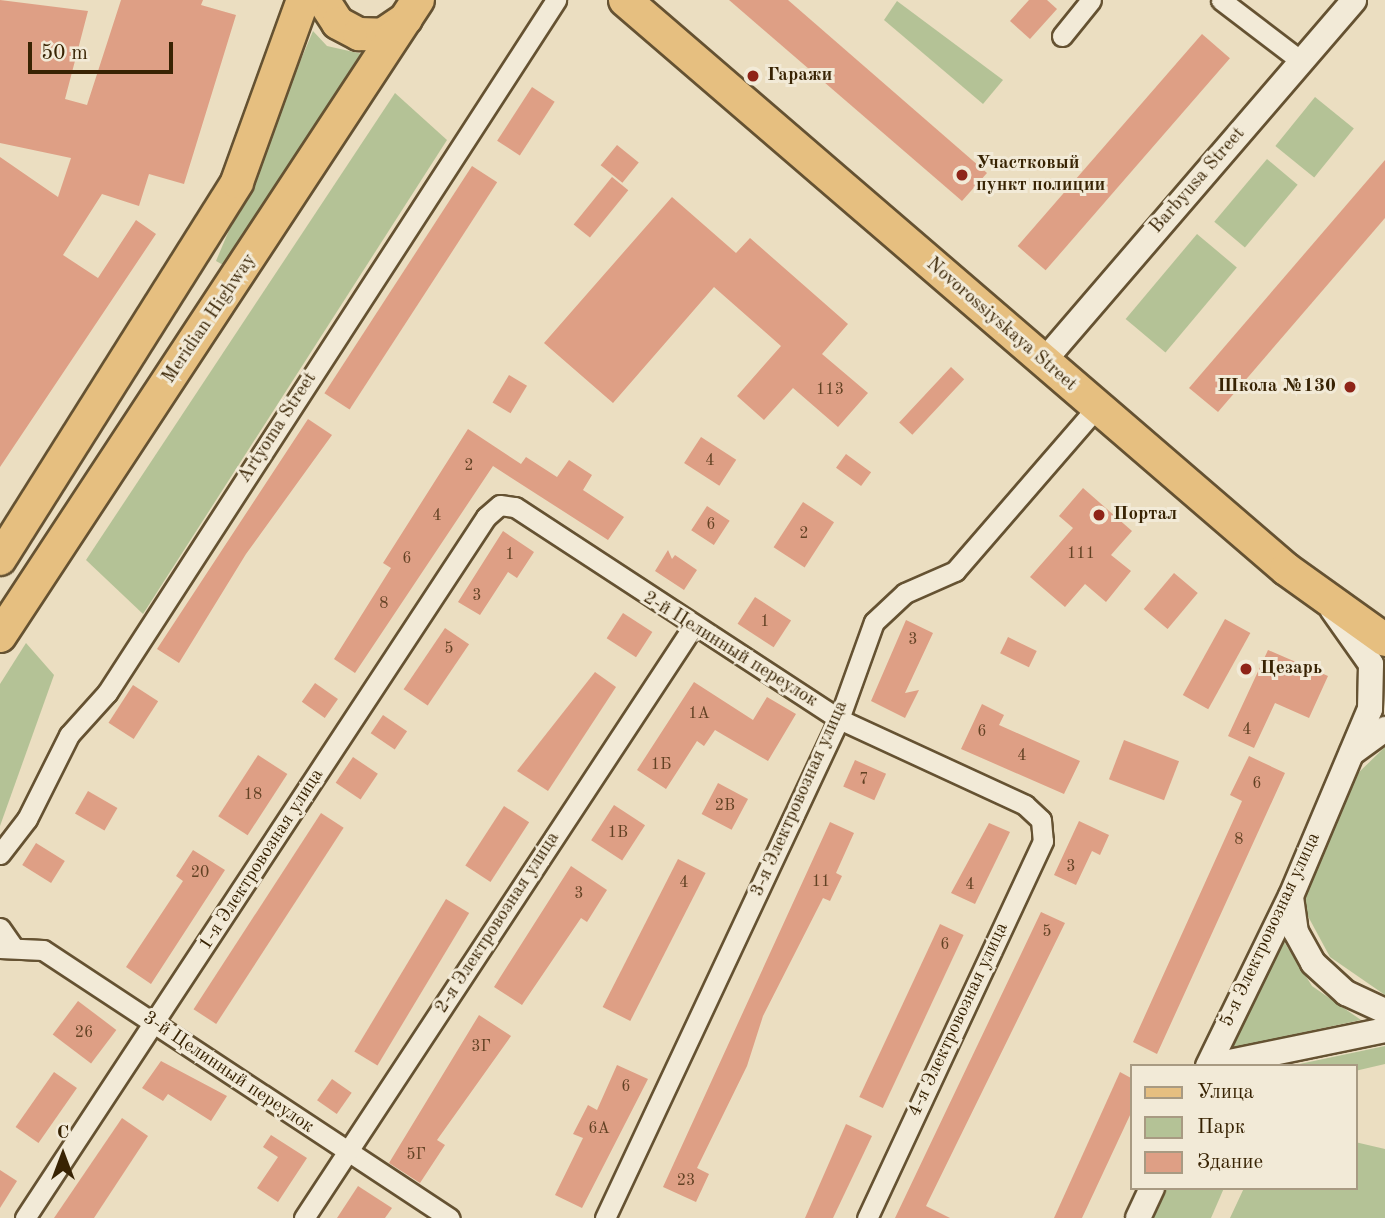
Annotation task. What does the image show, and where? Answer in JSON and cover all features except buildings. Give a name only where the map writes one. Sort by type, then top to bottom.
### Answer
[{"type":"main road","points":[[0,559],[237,182],[303,0]]},
{"type":"main road","points":[[323,0],[338,23],[371,36],[414,7]]},
{"type":"main road","name":"Novorossiyskaya Street","points":[[625,0],[1096,408],[1327,603],[1385,640]]},
{"type":"main road","name":"Meridian Highway","points":[[0,636],[414,7]]},
{"type":"street","name":"Artyoma Street","points":[[0,854],[27,819],[69,735],[107,693],[556,0]]},
{"type":"street","points":[[1062,36],[1091,0]]},
{"type":"street","points":[[1221,0],[1301,61]]},
{"type":"street","name":"Barbyusa Street","points":[[1044,362],[1354,0]]},
{"type":"street","name":"3-я Электровозная улица","points":[[605,1218],[839,719],[874,622],[905,593],[955,570],[1096,408]]},
{"type":"street","name":"2-й Целинный переулок","points":[[500,505],[515,508],[692,628],[839,719],[1025,804],[1041,820]]},
{"type":"street","name":"1-я Электровозная улица","points":[[25,1218],[156,1023],[486,517],[500,505]]},
{"type":"street","name":"5-я Электровозная улица","points":[[1210,1064],[1291,896],[1370,709],[1374,675],[1327,603]]},
{"type":"street","name":"2-я Электровозная улица","points":[[304,1218],[692,628]]},
{"type":"street","points":[[1349,755],[1385,729]]},
{"type":"street","name":"4-я Электровозная улица","points":[[867,1218],[1043,841],[1041,820]]},
{"type":"street","points":[[1291,896],[1296,932],[1313,963],[1346,993],[1385,1011]]},
{"type":"street","points":[[0,928],[7,948]]},
{"type":"street","name":"3-й Целинный переулок","points":[[7,948],[43,950],[156,1023],[346,1153],[450,1218]]},
{"type":"street","points":[[1219,1064],[1385,1030]]},
{"type":"street","points":[[1138,1218],[1151,1190]]},
{"type":"green space","points":[[897,1],[1003,80],[983,104],[884,20]]},
{"type":"green space","points":[[313,31],[327,46],[367,55],[225,266],[216,261]]},
{"type":"green space","points":[[395,93],[447,140],[143,614],[86,560]]},
{"type":"green space","points":[[1315,97],[1354,128],[1314,177],[1275,146]]},
{"type":"green space","points":[[1267,159],[1298,185],[1245,248],[1214,222]]},
{"type":"green space","points":[[1197,234],[1237,267],[1165,352],[1126,319]]},
{"type":"green space","points":[[26,643],[54,675],[0,826],[0,684]]},
{"type":"green space","points":[[1385,747],[1385,995],[1330,957],[1303,907],[1304,887],[1355,776]]},
{"type":"green space","points":[[1281,937],[1312,986],[1361,1020],[1231,1048]]},
{"type":"green space","points":[[1385,1046],[1385,1064],[1357,1071],[1357,1064],[1300,1064]]},
{"type":"green space","points":[[1357,1142],[1385,1149],[1385,1218],[1230,1218],[1243,1190],[1357,1190]]},
{"type":"green space","points":[[1165,1190],[1223,1190],[1211,1218],[1153,1218]]},
{"type":"place","name":"Гаражи","points":[[753,76]]},
{"type":"place","name":"Участковый пункт полиции","points":[[962,175]]},
{"type":"place","name":"Школа №130","points":[[1350,387]]},
{"type":"place","name":"Портал","points":[[1099,515]]},
{"type":"place","name":"Цезарь","points":[[1246,669]]}]
